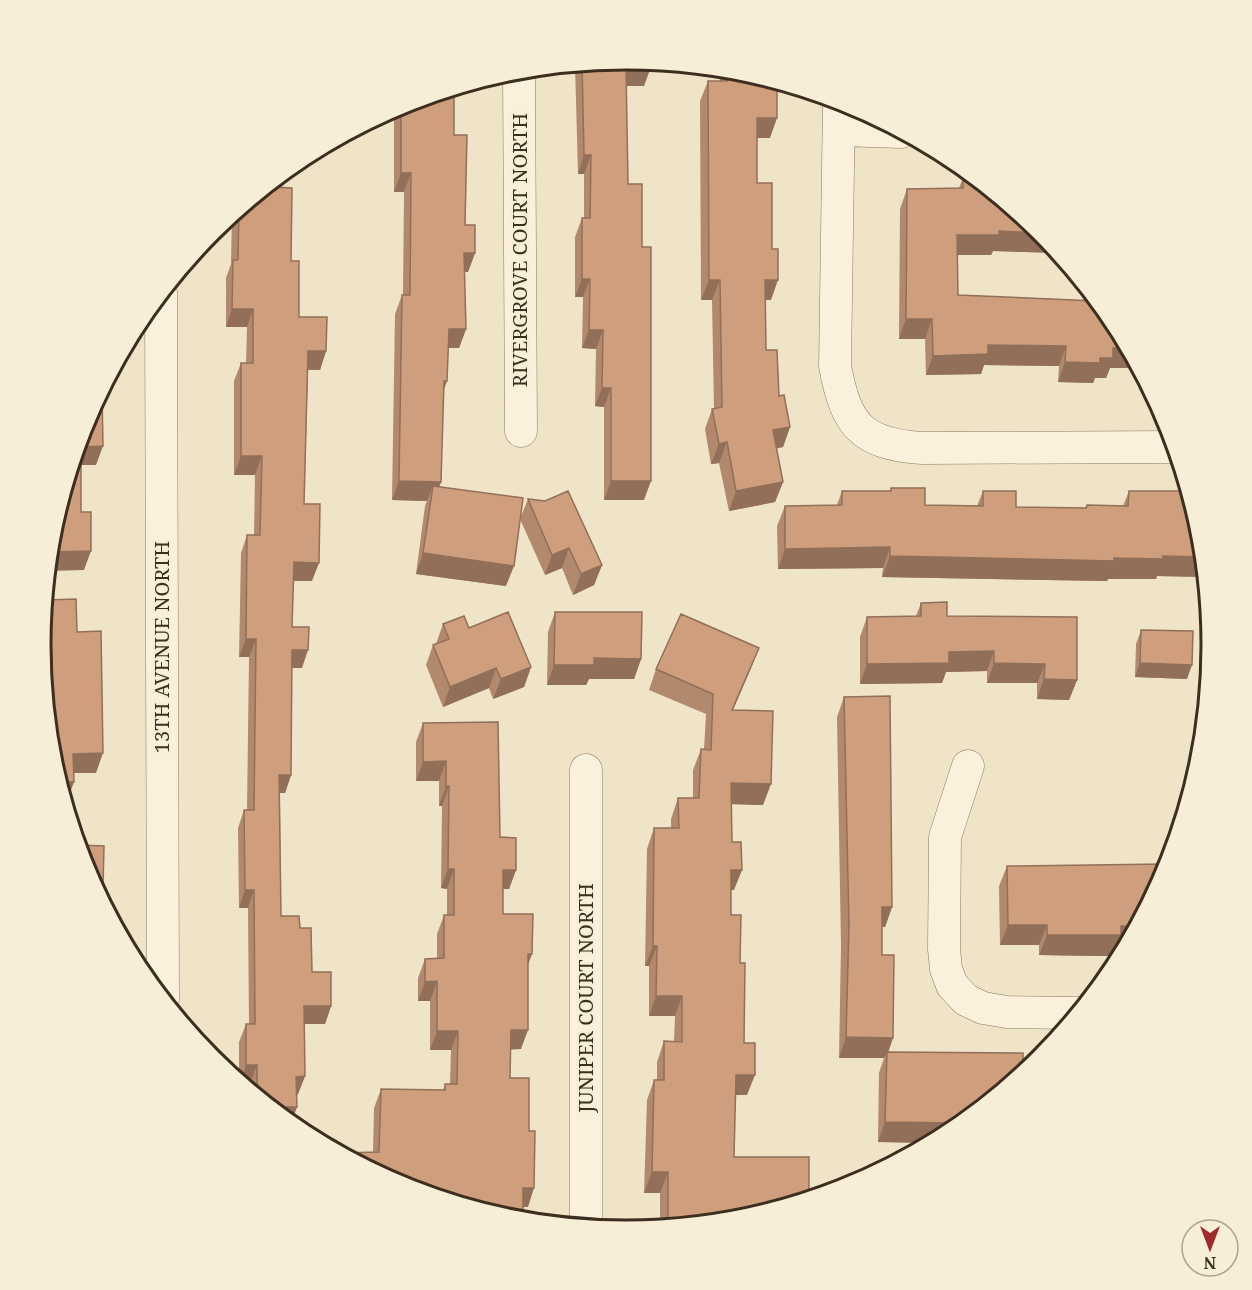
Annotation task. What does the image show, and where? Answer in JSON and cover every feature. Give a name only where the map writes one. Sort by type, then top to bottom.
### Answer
[{"type":"street","name":"RIVERGROVE COURT NORTH","points":[[519,80],[520,431]]},
{"type":"street","points":[[866,123],[840,116],[835,366],[841,401],[860,430],[891,446],[922,448],[1165,447]]},
{"type":"street","name":"13TH AVENUE NORTH","points":[[161,308],[163,985]]},
{"type":"street","points":[[968,766],[945,837],[944,949],[946,969],[952,985],[966,1000],[983,1008],[1007,1012],[1067,1013]]},
{"type":"street","name":"JUNIPER COURT NORTH","points":[[586,770],[586,1219]]},
{"type":"building","points":[[626,70],[628,184],[642,184],[642,247],[651,247],[651,481],[611,481],[611,388],[602,388],[603,330],[589,330],[590,279],[582,279],[582,218],[590,218],[591,155],[584,155],[582,72]]},
{"type":"building","points":[[708,81],[738,81],[777,91],[777,118],[757,118],[757,183],[772,183],[772,249],[778,249],[778,280],[765,280],[766,350],[777,350],[779,396],[784,395],[790,427],[773,430],[783,482],[736,491],[727,442],[719,444],[712,409],[722,407],[720,280],[709,280]]},
{"type":"building","points":[[454,97],[454,135],[467,135],[465,225],[475,225],[475,253],[464,253],[466,329],[449,329],[447,381],[444,381],[441,482],[399,481],[402,295],[410,295],[411,173],[401,173],[401,116]]},
{"type":"building","points":[[963,180],[1027,232],[999,231],[999,235],[957,235],[958,295],[1086,301],[1118,348],[1113,348],[1113,358],[1100,358],[1100,363],[1065,362],[1066,346],[988,345],[988,354],[933,356],[932,319],[906,319],[907,189],[963,188]]},
{"type":"building","points":[[278,187],[292,188],[291,261],[299,261],[299,317],[327,317],[326,351],[308,351],[304,504],[320,504],[319,563],[294,562],[292,627],[309,627],[308,650],[292,650],[291,775],[279,775],[281,916],[299,916],[300,928],[311,928],[312,972],[331,972],[331,1006],[304,1006],[305,1076],[296,1077],[297,1107],[284,1107],[276,1101],[257,1085],[257,1065],[246,1065],[246,1024],[255,1024],[254,890],[245,890],[244,810],[254,810],[256,639],[246,639],[247,535],[260,535],[262,456],[241,456],[241,363],[253,363],[253,309],[232,309],[233,260],[238,260],[239,220]]},
{"type":"building","points":[[102,408],[103,446],[87,447]]},
{"type":"building","points":[[81,463],[81,512],[91,512],[91,551],[59,552]]},
{"type":"building","points":[[433,486],[523,498],[514,566],[423,553]]},
{"type":"building","points":[[891,488],[925,488],[925,505],[983,506],[983,491],[1016,491],[1016,507],[1086,508],[1087,505],[1128,506],[1129,491],[1179,491],[1194,557],[1114,558],[1114,561],[890,556],[890,547],[785,549],[785,506],[842,505],[842,491],[891,491]]},
{"type":"building","points":[[568,491],[602,565],[581,574],[569,548],[552,555],[528,499],[545,501]]},
{"type":"building","points":[[76,599],[77,632],[101,631],[103,753],[73,754],[74,782],[68,782],[56,720],[52,683],[53,600]]},
{"type":"building","points":[[947,602],[947,616],[1077,617],[1077,680],[1044,679],[1045,664],[994,663],[994,651],[949,652],[949,663],[867,664],[867,617],[921,616],[921,603]]},
{"type":"building","points":[[508,612],[531,667],[501,679],[496,668],[450,687],[433,645],[449,639],[443,624],[464,616],[469,628]]},
{"type":"building","points":[[555,612],[642,612],[641,659],[594,658],[594,665],[554,665]]},
{"type":"building","points":[[681,614],[759,648],[732,710],[773,711],[771,784],[731,783],[732,842],[741,842],[742,870],[731,870],[731,915],[741,915],[740,963],[745,963],[744,1043],[755,1043],[755,1075],[736,1075],[734,1157],[809,1157],[809,1190],[738,1209],[668,1219],[668,1172],[652,1172],[654,1080],[664,1080],[664,1041],[682,1042],[682,996],[656,996],[657,946],[653,946],[654,828],[679,828],[678,798],[699,798],[701,749],[711,750],[713,694],[656,669]]},
{"type":"building","points":[[1141,630],[1193,631],[1192,665],[1140,663]]},
{"type":"building","points":[[890,696],[892,907],[882,907],[882,955],[894,955],[893,1038],[846,1037],[849,926],[844,697]]},
{"type":"building","points":[[498,722],[500,837],[516,838],[516,870],[503,870],[503,914],[533,914],[532,954],[528,954],[528,1030],[511,1030],[510,1078],[529,1078],[529,1131],[535,1131],[534,1188],[523,1188],[523,1210],[441,1189],[406,1176],[356,1153],[379,1152],[381,1089],[445,1090],[445,1084],[457,1084],[458,1031],[437,1031],[437,981],[425,982],[425,959],[444,958],[444,915],[454,915],[454,869],[448,869],[449,786],[446,786],[446,761],[423,762],[423,723]]},
{"type":"building","points":[[88,845],[104,846],[103,883]]},
{"type":"building","points":[[1157,864],[1128,926],[1121,926],[1121,935],[1047,935],[1047,925],[1008,925],[1007,866]]},
{"type":"building","points":[[887,1052],[1023,1053],[1023,1061],[976,1101],[945,1123],[885,1122]]}]
